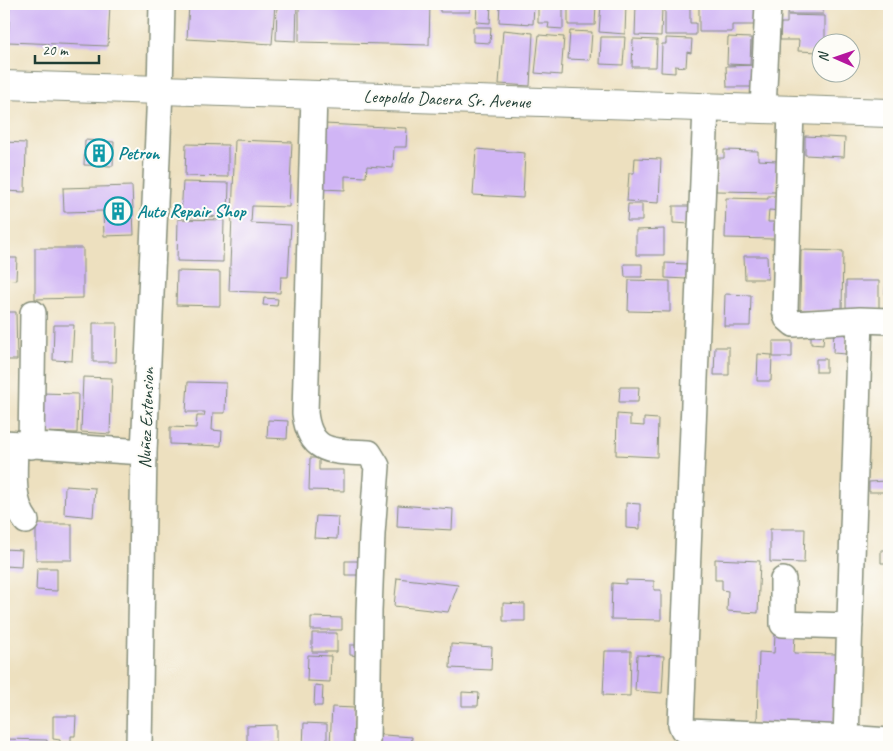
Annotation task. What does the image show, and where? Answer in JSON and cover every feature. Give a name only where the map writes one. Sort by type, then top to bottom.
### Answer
[{"type":"main road","name":"Leopoldo Dacera Sr. Avenue","points":[[4,85],[889,113]]},
{"type":"street","name":"Nuñez Extension","points":[[139,747],[144,452],[162,4]]},
{"type":"street","points":[[762,109],[768,4]]},
{"type":"street","points":[[314,95],[312,229],[305,392],[307,427],[321,447],[331,450],[369,454],[377,466],[370,572],[367,740]]},
{"type":"street","points":[[706,107],[681,724],[683,729],[689,732],[889,741]]},
{"type":"street","points":[[791,110],[785,310],[787,318],[794,324],[860,320],[889,321]]},
{"type":"street","points":[[26,521],[20,513],[16,500],[16,444],[33,313]]},
{"type":"street","points":[[846,738],[860,320]]},
{"type":"street","points":[[16,444],[144,452]]},
{"type":"street","points":[[784,580],[783,624],[850,626]]},
{"type":"shaded area","points":[[4,4],[8,4],[6,64],[4,64]]},
{"type":"building","points":[[10,4],[110,4],[108,46],[8,42]]},
{"type":"building","points":[[189,4],[275,4],[272,44],[187,39]]},
{"type":"building","points":[[277,4],[297,4],[296,41],[276,40]]},
{"type":"building","points":[[299,4],[430,4],[429,45],[299,42]]},
{"type":"building","points":[[440,4],[470,4],[470,12],[440,12]]},
{"type":"building","points":[[477,4],[491,4],[490,23],[476,22]]},
{"type":"building","points":[[500,4],[534,4],[533,24],[499,22]]},
{"type":"building","points":[[538,4],[563,4],[563,29],[548,28],[549,23],[538,23]]},
{"type":"building","points":[[568,4],[596,4],[595,25],[568,25]]},
{"type":"building","points":[[601,4],[626,4],[625,34],[599,32]]},
{"type":"building","points":[[636,4],[655,4],[655,7],[662,8],[661,36],[635,35]]},
{"type":"building","points":[[665,4],[690,4],[690,23],[696,23],[696,35],[665,35]]},
{"type":"building","points":[[699,4],[760,4],[760,25],[732,25],[732,32],[699,32]]},
{"type":"building","points":[[789,4],[823,4],[823,14],[788,14]]},
{"type":"building","points":[[787,15],[825,16],[825,32],[810,32],[810,52],[798,51],[799,40],[780,40],[781,23],[787,23]]},
{"type":"building","points":[[473,27],[491,27],[490,43],[473,42]]},
{"type":"building","points":[[503,30],[533,33],[530,86],[499,84]]},
{"type":"building","points":[[570,31],[592,32],[590,60],[568,59]]},
{"type":"building","points":[[539,35],[564,37],[561,75],[535,73]]},
{"type":"building","points":[[601,37],[625,37],[623,65],[600,64]]},
{"type":"building","points":[[728,37],[751,38],[750,65],[727,64]]},
{"type":"building","points":[[752,37],[759,37],[758,54],[752,54]]},
{"type":"building","points":[[666,38],[692,39],[691,53],[687,52],[686,67],[675,66],[675,73],[661,72],[662,44],[666,44]]},
{"type":"building","points":[[633,39],[657,40],[656,67],[632,67]]},
{"type":"building","points":[[758,65],[758,87],[727,87],[726,66]]},
{"type":"building","points":[[324,124],[407,128],[406,147],[394,147],[393,168],[367,166],[366,177],[345,176],[345,190],[321,189]]},
{"type":"building","points":[[805,136],[845,138],[844,157],[805,155]]},
{"type":"building","name":"Petron","points":[[85,140],[114,142],[113,166],[84,165]]},
{"type":"building","points":[[235,140],[292,142],[289,207],[252,206],[251,223],[291,225],[288,277],[281,277],[280,293],[229,291]]},
{"type":"building","points":[[4,142],[26,143],[25,192],[4,191]]},
{"type":"building","points":[[186,144],[228,145],[228,177],[185,176]]},
{"type":"building","points":[[476,149],[525,153],[523,198],[473,195]]},
{"type":"building","points":[[724,150],[758,151],[758,160],[777,161],[776,192],[716,191],[717,158],[724,158]]},
{"type":"building","points":[[635,158],[661,159],[659,203],[627,201],[629,173],[634,173]]},
{"type":"building","points":[[183,182],[229,183],[228,217],[181,216]]},
{"type":"building","name":"Auto Repair Shop","points":[[132,186],[134,235],[104,236],[103,211],[64,212],[63,188]]},
{"type":"building","points":[[768,196],[781,196],[781,211],[769,210],[768,222],[775,222],[775,239],[725,238],[726,198],[768,199]]},
{"type":"building","points":[[628,204],[642,204],[642,221],[627,221]]},
{"type":"building","points":[[673,206],[690,206],[690,224],[673,223]]},
{"type":"building","points":[[178,219],[224,220],[223,262],[177,261]]},
{"type":"building","points":[[664,229],[664,255],[636,255],[636,230]]},
{"type":"building","points":[[888,246],[889,294],[885,294]]},
{"type":"building","points":[[35,248],[83,248],[83,298],[35,299]]},
{"type":"building","points":[[801,250],[843,251],[842,311],[800,310]]},
{"type":"building","points":[[744,256],[767,256],[768,279],[745,279]]},
{"type":"building","points":[[4,258],[17,258],[16,280],[4,279]]},
{"type":"building","points":[[665,263],[687,264],[687,279],[665,278]]},
{"type":"building","points":[[624,264],[642,264],[642,277],[625,277]]},
{"type":"building","points":[[177,271],[220,272],[220,306],[176,305]]},
{"type":"building","points":[[629,280],[670,281],[670,312],[628,311]]},
{"type":"building","points":[[846,281],[879,281],[879,309],[846,309]]},
{"type":"building","points":[[725,294],[751,295],[750,326],[724,326]]},
{"type":"building","points":[[264,298],[278,299],[277,306],[263,305]]},
{"type":"building","points":[[4,312],[16,312],[17,360],[4,360]]},
{"type":"building","points":[[93,323],[117,323],[116,362],[93,362]]},
{"type":"building","points":[[54,325],[74,325],[72,361],[53,360]]},
{"type":"building","points":[[834,328],[847,329],[846,354],[833,353]]},
{"type":"building","points":[[811,331],[824,332],[823,345],[811,344]]},
{"type":"building","points":[[773,341],[792,341],[792,357],[773,357]]},
{"type":"building","points":[[715,347],[729,347],[729,375],[714,375]]},
{"type":"building","points":[[758,354],[772,355],[771,381],[757,381]]},
{"type":"building","points":[[816,359],[826,359],[826,372],[816,372]]},
{"type":"building","points":[[83,377],[112,378],[110,434],[81,432]]},
{"type":"building","points":[[188,382],[226,383],[225,413],[213,413],[212,430],[222,431],[221,446],[170,444],[170,427],[196,428],[197,416],[204,416],[205,412],[186,412]]},
{"type":"building","points":[[620,387],[639,387],[638,402],[619,402]]},
{"type":"building","points":[[40,393],[78,394],[77,433],[39,432]]},
{"type":"building","points":[[617,414],[630,415],[630,425],[644,426],[644,418],[658,419],[657,457],[616,455]]},
{"type":"building","points":[[268,420],[288,421],[287,439],[267,438]]},
{"type":"building","points":[[310,458],[319,458],[319,470],[344,470],[344,491],[309,490]]},
{"type":"building","points":[[885,481],[885,492],[869,492],[869,482]]},
{"type":"building","points":[[65,486],[95,488],[93,517],[64,514]]},
{"type":"building","points":[[626,503],[640,504],[640,529],[626,528]]},
{"type":"building","points":[[398,505],[453,509],[452,530],[397,527]]},
{"type":"building","points":[[316,516],[338,517],[337,539],[314,538]]},
{"type":"building","points":[[36,524],[72,524],[72,560],[36,560]]},
{"type":"building","points":[[770,529],[805,529],[804,563],[770,562]]},
{"type":"building","points":[[4,549],[22,550],[21,567],[4,566]]},
{"type":"building","points":[[881,550],[889,550],[889,563],[881,563]]},
{"type":"building","points":[[715,559],[760,561],[758,613],[727,611],[728,591],[722,590],[722,580],[715,580]]},
{"type":"building","points":[[345,561],[364,561],[364,575],[345,575]]},
{"type":"building","points":[[37,568],[57,568],[57,591],[36,590]]},
{"type":"building","points":[[397,578],[458,585],[448,612],[394,606]]},
{"type":"building","points":[[626,580],[654,581],[654,590],[661,590],[661,620],[611,619],[612,583],[626,584]]},
{"type":"building","points":[[503,603],[525,604],[525,621],[503,621]]},
{"type":"building","points":[[311,617],[342,618],[342,630],[311,630]]},
{"type":"building","points":[[312,633],[337,633],[337,652],[312,652]]},
{"type":"building","points":[[775,634],[795,634],[794,653],[837,654],[835,725],[757,723],[759,652],[774,653]]},
{"type":"building","points":[[451,644],[492,647],[491,670],[450,668]]},
{"type":"building","points":[[350,645],[361,645],[360,656],[350,655]]},
{"type":"building","points":[[605,651],[631,651],[630,696],[603,695]]},
{"type":"building","points":[[308,655],[331,656],[330,682],[307,681]]},
{"type":"building","points":[[637,655],[664,656],[662,693],[635,691]]},
{"type":"building","points":[[315,685],[323,686],[322,706],[314,706]]},
{"type":"building","points":[[462,692],[479,693],[478,706],[462,706]]},
{"type":"building","points":[[332,707],[355,708],[353,746],[330,744]]},
{"type":"building","points":[[53,716],[76,716],[75,736],[71,736],[71,743],[60,743],[60,740],[53,739]]},
{"type":"building","points":[[304,723],[327,724],[327,747],[303,747]]},
{"type":"building","points":[[276,725],[276,742],[247,743],[247,726]]},
{"type":"building","points":[[371,734],[412,737],[411,747],[370,747]]},
{"type":"building","points":[[4,739],[47,740],[47,747],[4,747]]},
{"type":"place","name":"Petron","points":[[99,153]]},
{"type":"place","name":"Auto Repair Shop","points":[[118,211]]}]
